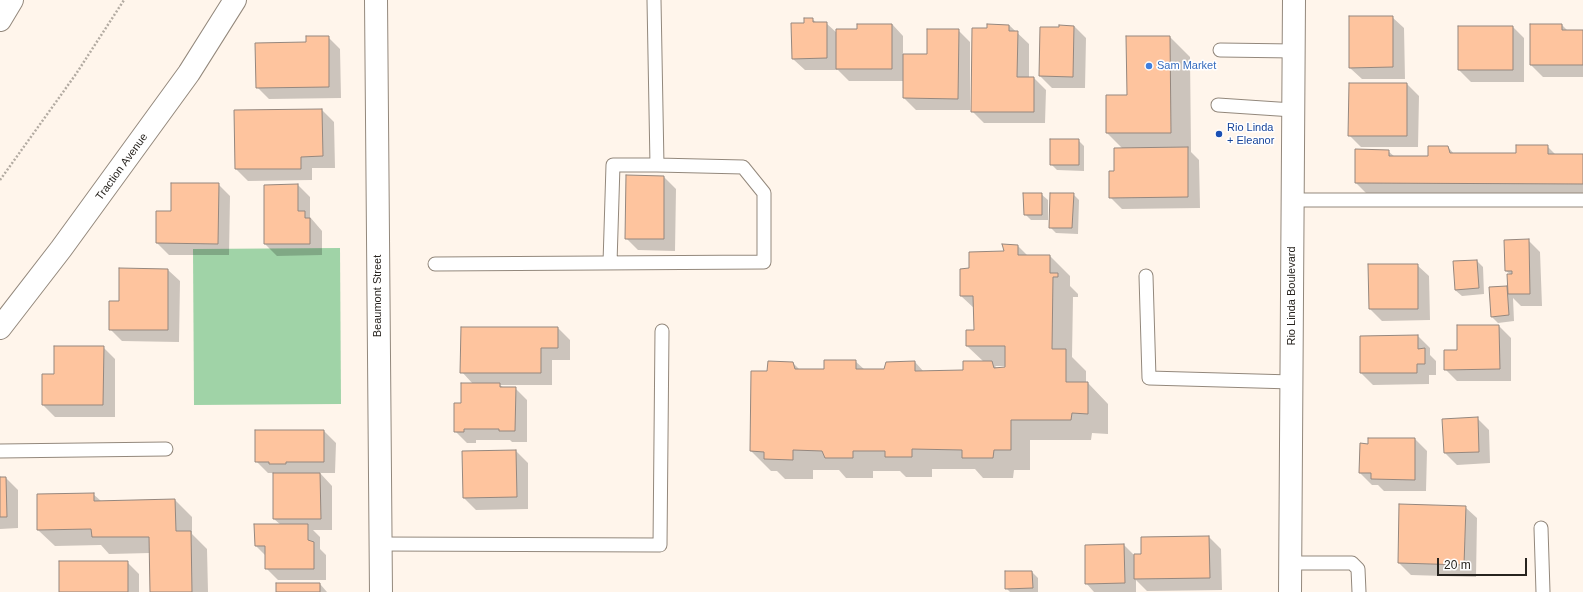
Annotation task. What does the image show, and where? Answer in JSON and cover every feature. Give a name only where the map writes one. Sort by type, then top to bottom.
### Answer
[{"type":"street","points":[[0,20],[12,0]]},
{"type":"street","name":"Traction Avenue","points":[[0,328],[61,249],[180,86],[235,0]]},
{"type":"street","name":"Beaumont Street","points":[[376,0],[380,592]]},
{"type":"street","name":"Rio Linda Boulevard","points":[[1290,592],[1294,0]]},
{"type":"lane","points":[[654,0],[657,165]]},
{"type":"lane","points":[[1220,50],[1294,51]]},
{"type":"lane","points":[[1218,105],[1293,110]]},
{"type":"lane","points":[[435,264],[764,262],[764,193],[743,167],[613,165],[610,262]]},
{"type":"lane","points":[[1293,200],[1583,200]]},
{"type":"lane","points":[[1146,276],[1149,378],[1292,382]]},
{"type":"lane","points":[[380,544],[660,545],[662,331]]},
{"type":"lane","points":[[0,451],[166,449]]},
{"type":"lane","points":[[1541,528],[1543,592]]},
{"type":"lane","points":[[1290,563],[1352,563],[1358,569],[1359,592]]},
{"type":"path","points":[[0,180],[76,74],[124,0]]},
{"type":"green space","points":[[340,248],[341,404],[194,405],[193,249]]},
{"type":"building","points":[[1349,16],[1393,16],[1393,67],[1349,68]]},
{"type":"building","points":[[804,18],[813,18],[813,22],[827,22],[827,58],[792,59],[791,23],[804,23]]},
{"type":"building","points":[[857,24],[892,24],[892,69],[836,69],[836,29],[857,29]]},
{"type":"building","points":[[987,24],[1009,25],[1009,31],[1018,31],[1017,77],[1034,77],[1034,112],[971,112],[972,28],[987,28]]},
{"type":"building","points":[[1530,24],[1562,24],[1562,30],[1583,30],[1583,65],[1530,65]]},
{"type":"building","points":[[1059,25],[1074,26],[1073,77],[1039,76],[1040,27],[1059,27]]},
{"type":"building","points":[[1458,26],[1513,26],[1513,70],[1458,70]]},
{"type":"building","points":[[927,29],[959,29],[958,99],[903,98],[903,54],[927,54]]},
{"type":"building","points":[[306,36],[329,36],[329,87],[256,88],[255,43],[306,42]]},
{"type":"building","name":"Sam Market","points":[[1126,36],[1170,36],[1171,133],[1106,133],[1106,95],[1127,95]]},
{"type":"building","points":[[1349,83],[1407,83],[1407,136],[1348,136]]},
{"type":"building","points":[[322,109],[323,156],[301,157],[301,169],[235,169],[234,110]]},
{"type":"building","points":[[1050,139],[1079,139],[1079,165],[1050,165]]},
{"type":"building","points":[[1516,145],[1548,145],[1548,154],[1583,154],[1583,184],[1355,183],[1355,149],[1389,150],[1389,156],[1428,156],[1428,146],[1448,146],[1450,153],[1516,153]]},
{"type":"building","points":[[1188,147],[1188,197],[1109,198],[1109,171],[1114,171],[1114,148]]},
{"type":"building","points":[[626,175],[664,176],[664,239],[625,239]]},
{"type":"building","points":[[171,183],[219,183],[218,244],[156,243],[156,211],[171,211]]},
{"type":"building","points":[[298,184],[298,211],[305,211],[305,218],[310,218],[310,244],[264,244],[264,185]]},
{"type":"building","points":[[1023,193],[1042,193],[1042,215],[1024,215]]},
{"type":"building","points":[[1050,193],[1074,193],[1072,228],[1049,228]]},
{"type":"building","points":[[1529,239],[1530,294],[1508,294],[1507,274],[1512,274],[1512,271],[1505,271],[1504,240]]},
{"type":"building","points":[[1002,244],[1018,245],[1018,255],[1050,255],[1050,273],[1058,273],[1058,277],[1053,277],[1052,349],[1066,349],[1066,382],[1088,382],[1088,414],[1072,413],[1071,420],[1011,420],[1011,450],[994,450],[993,458],[962,458],[962,450],[912,449],[912,457],[885,457],[885,451],[853,451],[853,458],[825,458],[822,451],[793,450],[793,460],[764,459],[764,452],[750,451],[751,371],[767,371],[768,361],[793,362],[795,369],[824,369],[824,360],[856,360],[856,369],[884,369],[886,362],[915,361],[915,371],[963,370],[963,361],[992,361],[994,368],[1005,367],[1005,346],[966,346],[966,330],[974,330],[973,296],[960,296],[960,269],[969,268],[969,252],[1004,251]]},
{"type":"building","points":[[1477,260],[1479,288],[1455,290],[1453,261]]},
{"type":"building","points":[[1368,264],[1418,264],[1418,309],[1369,309]]},
{"type":"building","points":[[119,268],[168,269],[168,330],[109,330],[109,301],[119,301]]},
{"type":"building","points":[[1507,286],[1509,315],[1491,317],[1489,287]]},
{"type":"building","points":[[1457,325],[1499,325],[1500,369],[1444,370],[1444,350],[1457,350]]},
{"type":"building","points":[[461,327],[558,327],[558,348],[541,348],[541,373],[460,373]]},
{"type":"building","points":[[1418,335],[1418,349],[1425,348],[1425,364],[1417,364],[1417,373],[1360,373],[1360,336]]},
{"type":"building","points":[[54,346],[104,346],[103,405],[42,405],[42,374],[54,374]]},
{"type":"building","points":[[461,383],[500,383],[500,387],[516,387],[515,431],[499,431],[499,429],[464,429],[464,432],[454,432],[454,403],[461,403]]},
{"type":"building","points":[[1478,417],[1479,452],[1444,453],[1442,419]]},
{"type":"building","points":[[255,430],[324,430],[324,462],[286,462],[286,464],[269,464],[269,462],[255,462]]},
{"type":"building","points":[[1368,438],[1415,438],[1415,480],[1371,479],[1371,473],[1359,473],[1360,443],[1368,444]]},
{"type":"building","points":[[516,450],[517,497],[463,498],[462,451]]},
{"type":"building","points":[[273,473],[320,473],[321,519],[273,519]]},
{"type":"building","points":[[0,477],[6,477],[7,517],[0,517]]},
{"type":"building","points":[[94,493],[94,501],[175,499],[176,531],[191,531],[192,592],[150,592],[149,537],[92,537],[91,529],[37,530],[37,494]]},
{"type":"building","points":[[1399,504],[1466,506],[1464,565],[1398,563]]},
{"type":"building","points":[[254,524],[308,524],[308,540],[314,542],[314,569],[265,569],[265,546],[255,546]]},
{"type":"building","points":[[1209,536],[1210,578],[1134,579],[1134,554],[1141,554],[1141,537]]},
{"type":"building","points":[[1124,544],[1125,583],[1085,584],[1085,545]]},
{"type":"building","points":[[59,561],[128,561],[128,592],[59,592]]},
{"type":"building","points":[[1005,571],[1032,571],[1033,588],[1005,589]]},
{"type":"building","points":[[276,583],[320,583],[320,592],[276,592]]},
{"type":"place","name":"Sam Market","points":[[1149,66]]},
{"type":"place","name":"Rio Linda + Eleanor","points":[[1219,134]]}]
